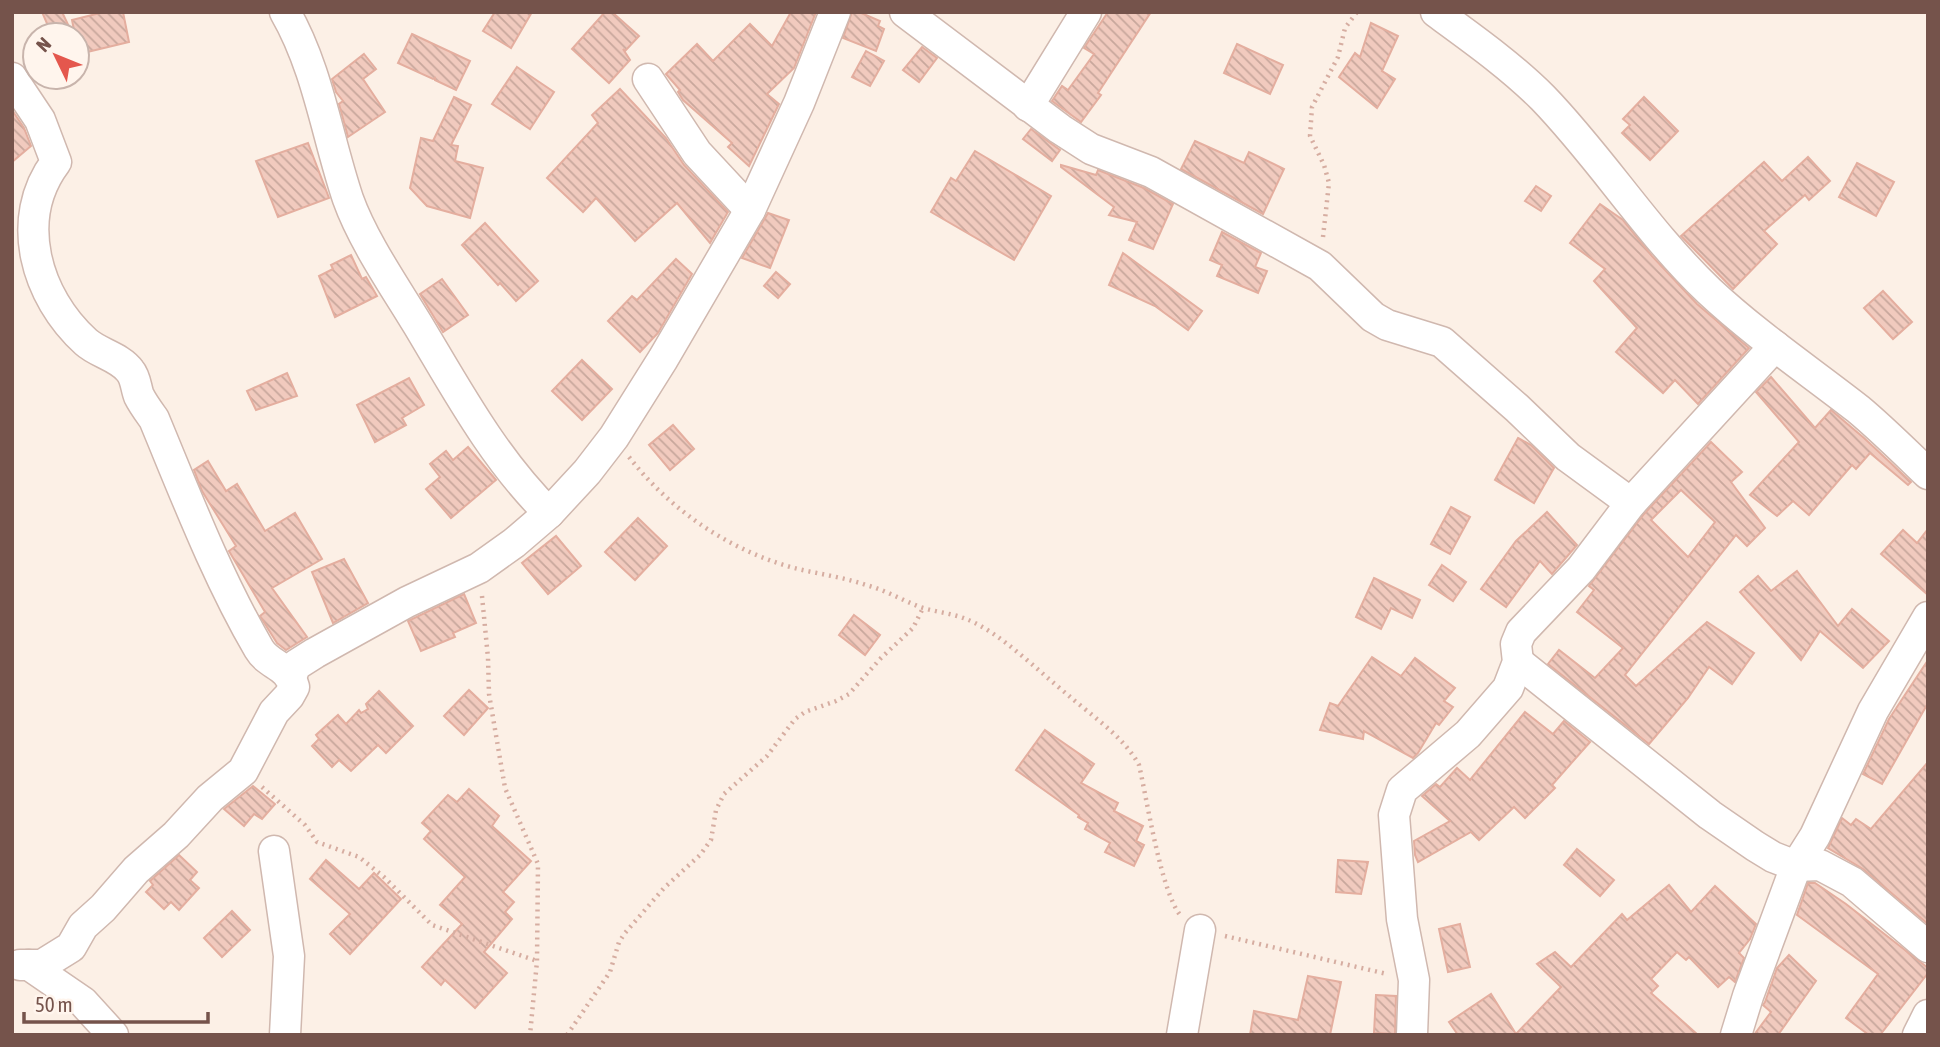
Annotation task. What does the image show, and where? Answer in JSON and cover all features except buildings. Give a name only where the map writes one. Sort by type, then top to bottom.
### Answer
[{"type":"street","points":[[285,12],[311,70],[350,202],[384,270],[489,441],[549,513]]},
{"type":"street","points":[[291,676],[296,665],[315,653],[407,602],[479,568],[514,543],[572,491],[614,437],[750,210],[799,103],[835,12]]},
{"type":"street","points":[[905,12],[1028,106],[1091,149],[1151,172],[1320,266],[1373,317],[1387,325],[1442,342],[1568,457],[1631,503]]},
{"type":"street","points":[[1028,106],[1086,12]]},
{"type":"street","points":[[1436,12],[1484,47],[1542,98],[1589,151],[1653,233],[1709,291],[1860,411],[1928,474]]},
{"type":"street","points":[[12,78],[40,120],[56,162],[46,175],[38,198],[35,222],[35,249],[44,288],[66,323],[88,344],[132,373],[140,397],[154,419],[231,597],[261,653],[291,676],[294,687],[274,712],[243,771],[210,798],[176,835],[136,870],[103,908],[83,926],[71,947],[42,965],[21,965]]},
{"type":"street","points":[[648,79],[697,153],[750,210]]},
{"type":"street","points":[[1412,1035],[1414,980],[1402,919],[1394,815],[1402,790],[1468,734],[1508,688],[1518,662],[1516,644],[1521,632],[1581,569],[1631,503],[1775,346]]},
{"type":"street","points":[[1736,1035],[1796,866],[1815,836],[1873,711],[1928,617]]},
{"type":"street","points":[[1518,662],[1710,815],[1773,857],[1796,866],[1820,865],[1839,873],[1928,947]]},
{"type":"street","points":[[274,851],[289,956],[285,1035]]},
{"type":"street","points":[[1182,1035],[1200,930]]},
{"type":"street","points":[[21,965],[83,1002],[113,1035]]},
{"type":"street","points":[[1918,1035],[1928,1015]]},
{"type":"path","points":[[1320,266],[1329,183],[1311,136],[1310,120],[1318,93],[1338,57],[1345,28],[1357,12]]},
{"type":"path","points":[[614,437],[634,463],[699,525],[743,550],[792,567],[867,585],[923,608],[942,611],[986,628],[1078,704],[1133,754],[1139,765],[1173,907],[1186,922],[1200,930],[1414,980]]},
{"type":"path","points":[[479,568],[489,694],[505,788],[538,864],[537,961],[530,1035]]},
{"type":"path","points":[[567,1035],[610,972],[619,942],[625,933],[664,888],[700,855],[711,840],[716,810],[724,794],[767,756],[795,719],[804,712],[849,694],[913,628],[923,608]]},
{"type":"path","points":[[243,771],[305,825],[317,842],[359,857],[384,877],[432,925],[537,961]]}]
